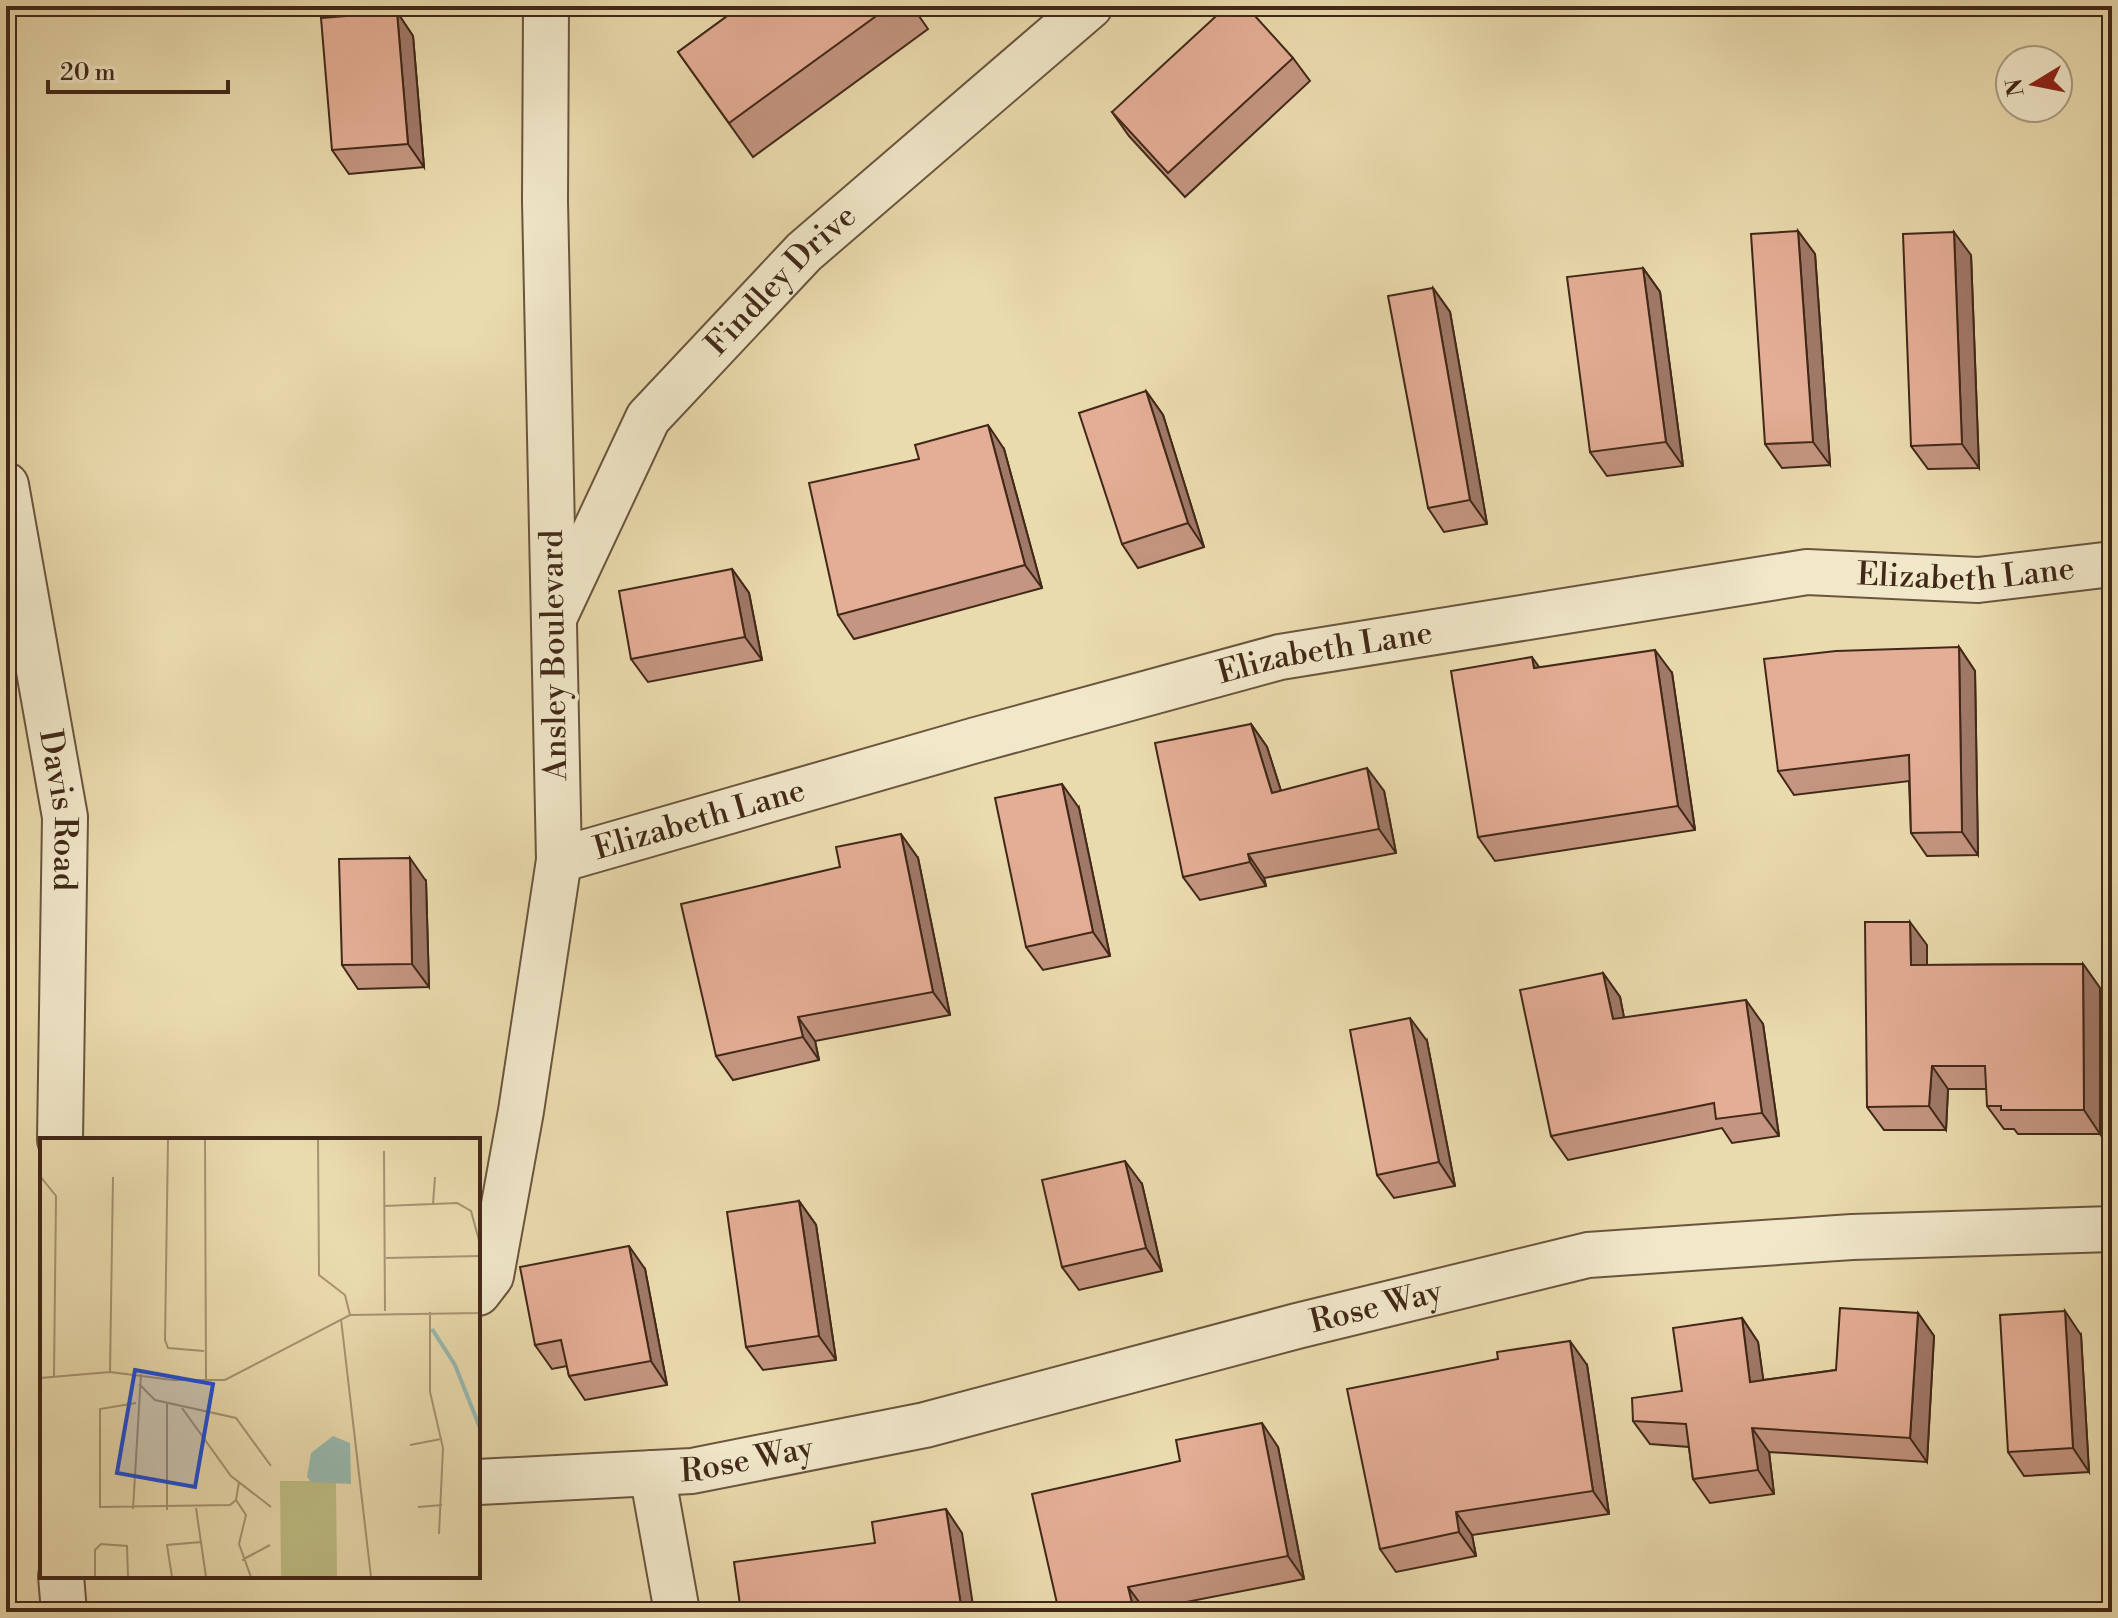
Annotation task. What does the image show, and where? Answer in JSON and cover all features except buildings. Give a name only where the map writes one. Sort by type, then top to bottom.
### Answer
[{"type":"street","name":"Ansley Boulevard","points":[[480,1290],[491,1276],[521,1111],[559,860],[545,201],[546,6]]},
{"type":"street","name":"Findley Drive","points":[[553,620],[648,418],[804,252],[1090,6]]},
{"type":"street","name":"Davis Road","points":[[6,485],[65,817],[60,1138]]},
{"type":"street","name":"Elizabeth Lane","points":[[559,860],[976,740],[1280,657],[1807,572],[1978,580],[2112,564]]},
{"type":"street","name":"Rose Way","points":[[652,1473],[692,1471],[925,1425],[1297,1326],[1588,1255],[1852,1237],[2112,1229]]},
{"type":"street","points":[[480,1482],[652,1473],[677,1612]]},
{"type":"street","points":[[61,1578],[64,1612]]}]
